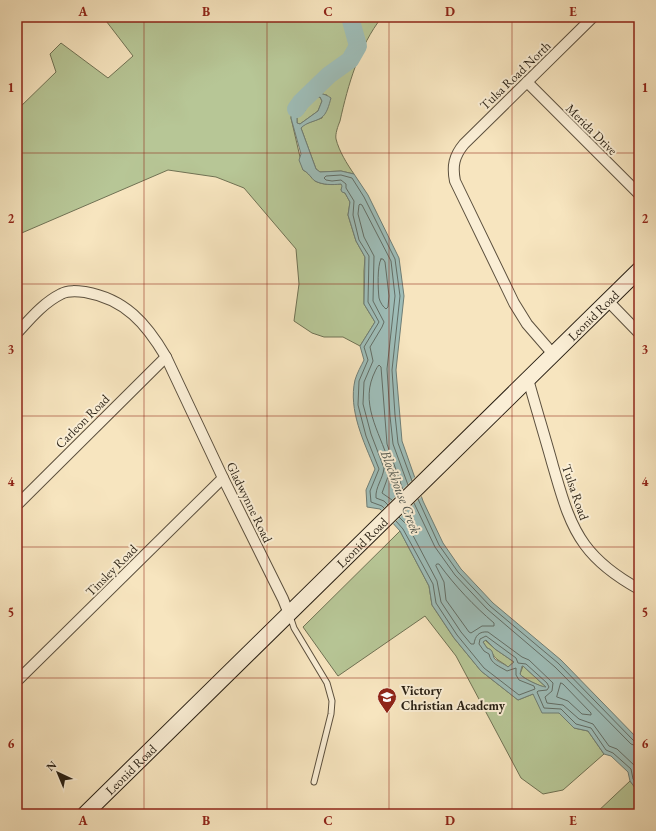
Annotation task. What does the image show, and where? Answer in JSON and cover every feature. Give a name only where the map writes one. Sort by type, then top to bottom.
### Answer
[{"type":"street","name":"Tulsa Road North","points":[[553,354],[527,324],[514,303],[455,181],[453,171],[454,162],[457,153],[464,144],[593,17]]},
{"type":"street","name":"Merida Drive","points":[[527,82],[639,194]]},
{"type":"street","name":"Leonid Road","points":[[85,814],[639,270]]},
{"type":"street","name":"Gladwynne Road","points":[[17,333],[47,303],[62,293],[77,291],[98,295],[120,304],[143,323],[156,340],[166,357],[223,478],[284,599],[289,614]]},
{"type":"street","points":[[608,301],[639,333]]},
{"type":"street","name":"Carleon Road","points":[[17,505],[166,357]]},
{"type":"street","name":"Tulsa Road","points":[[528,379],[564,504],[576,532],[594,557],[619,577],[639,589]]},
{"type":"street","name":"Tinsley Road","points":[[17,681],[223,478]]},
{"type":"lane","name":"Gladwynne Road","points":[[289,614],[294,628],[327,682],[332,701],[331,714],[314,782]]},
{"type":"green space","points":[[103,17],[382,17],[367,40],[355,66],[336,132],[336,139],[339,148],[354,174],[341,171],[320,172],[316,169],[301,128],[305,124],[322,118],[327,95],[310,91],[292,110],[291,118],[303,170],[315,181],[334,185],[341,184],[343,186],[341,190],[345,193],[350,202],[348,215],[356,241],[365,257],[364,304],[375,322],[360,346],[343,337],[324,337],[312,333],[294,321],[299,284],[296,249],[244,188],[216,177],[168,170],[17,235],[17,110],[56,72],[50,54],[61,43],[108,78],[133,56]]},
{"type":"green space","points":[[313,96],[320,97],[322,101],[318,111],[300,124],[297,123],[298,114],[303,113],[301,108],[302,105]]},
{"type":"green space","points":[[400,531],[429,586],[432,605],[454,638],[481,671],[518,700],[533,694],[559,713],[574,728],[588,731],[604,754],[563,790],[543,794],[521,778],[456,656],[425,616],[338,676],[303,627]]},
{"type":"green space","points":[[485,640],[514,662],[508,667],[498,660],[483,642]]},
{"type":"green space","points":[[523,666],[547,688],[521,676],[520,674]]},
{"type":"green space","points":[[630,781],[639,793],[639,814],[595,814]]},
{"type":"water","points":[[302,91],[318,93],[331,98],[328,109],[321,118],[306,124],[301,128],[316,169],[320,172],[341,171],[354,174],[368,195],[399,258],[404,296],[396,370],[402,441],[423,501],[443,543],[461,569],[493,603],[561,660],[639,740],[639,793],[630,781],[628,772],[611,756],[604,754],[588,731],[574,728],[559,713],[542,713],[533,694],[518,700],[481,671],[454,638],[432,605],[429,586],[400,531],[380,509],[367,507],[366,490],[375,469],[358,426],[355,414],[353,391],[356,377],[364,360],[360,346],[375,322],[364,304],[365,257],[356,241],[348,215],[350,202],[345,193],[341,190],[341,184],[334,185],[315,181],[303,170],[299,160],[301,154],[291,118],[292,110]],"holes":[[[313,96],[320,97],[322,101],[318,111],[300,124],[297,123],[298,114],[303,113],[306,110],[301,108],[302,105],[309,102]],[[486,640],[495,649],[514,662],[508,667],[497,660],[494,658],[491,650],[487,648],[483,642]],[[523,666],[546,687],[540,686],[524,678],[520,674]]]},
{"type":"pier","points":[[416,476],[423,495],[392,525],[380,512]]},
{"type":"waterway","name":"Blockhouse Creek","points":[[296,109],[301,102],[329,75],[350,60],[358,46],[350,17]]},
{"type":"place","name":"Victory Christian Academy","points":[[387,714]]}]
